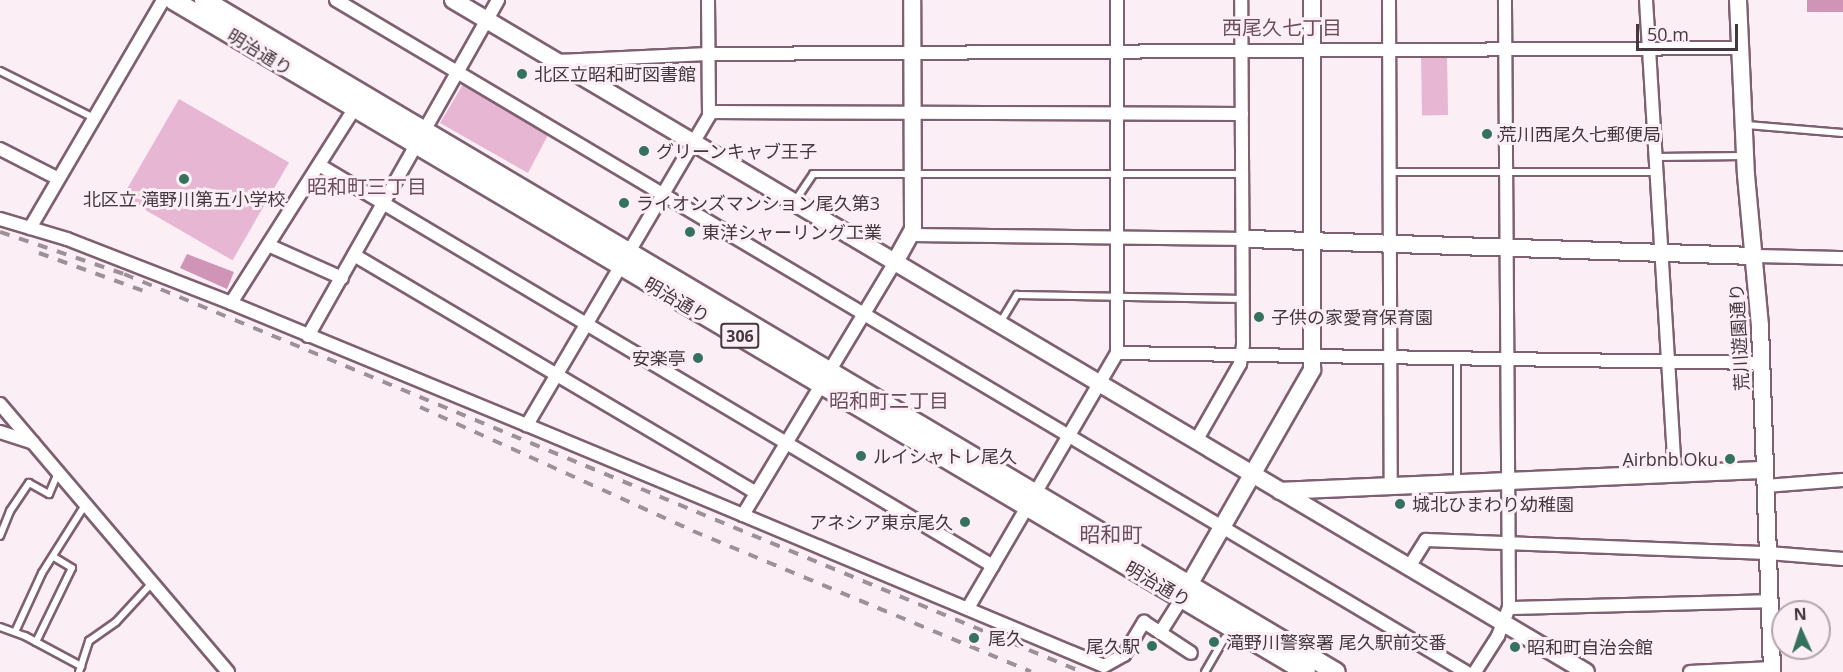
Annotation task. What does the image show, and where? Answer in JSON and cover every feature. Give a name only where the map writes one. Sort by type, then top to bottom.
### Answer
[{"type":"main road","name":"明治通り","points":[[173,0],[359,101]]},
{"type":"main road","name":"明治通り","points":[[204,0],[359,101],[626,261],[1185,591],[1336,672]]},
{"type":"main road","name":"明治通り","points":[[1185,591],[1306,672]]},
{"type":"street","points":[[30,228],[57,178],[163,0]]},
{"type":"street","points":[[336,0],[1466,672]]},
{"type":"street","points":[[453,0],[1409,567],[1506,615],[1586,672]]},
{"type":"street","points":[[308,336],[459,74],[498,0]]},
{"type":"street","points":[[527,425],[694,145],[710,112],[708,0]]},
{"type":"street","points":[[743,515],[912,235],[912,0]]},
{"type":"street","points":[[968,608],[1117,353],[1119,297],[1117,0]]},
{"type":"street","points":[[1196,441],[1241,356],[1246,239],[1242,174],[1241,0]]},
{"type":"street","points":[[1160,633],[1312,370],[1314,358],[1312,0]]},
{"type":"street","points":[[1389,0],[1391,486]]},
{"type":"street","points":[[1475,672],[1506,615],[1505,0]]},
{"type":"street","points":[[1646,0],[1675,473]]},
{"type":"street","name":"荒川遊園通り","points":[[1738,0],[1746,156],[1761,363],[1772,670]]},
{"type":"street","points":[[556,61],[708,54],[1741,48]]},
{"type":"street","points":[[231,303],[359,101]]},
{"type":"street","points":[[710,112],[1242,114]]},
{"type":"street","points":[[0,149],[57,178]]},
{"type":"street","points":[[319,165],[993,566]]},
{"type":"street","points":[[0,219],[231,303],[1104,666],[1124,655],[1144,622],[1191,653]]},
{"type":"street","points":[[912,235],[1312,240],[1661,254],[1843,258]]},
{"type":"street","points":[[268,245],[342,278]]},
{"type":"street","points":[[354,255],[755,492]]},
{"type":"street","points":[[1117,353],[1314,358],[1506,358],[1761,363]]},
{"type":"street","points":[[0,404],[228,672]]},
{"type":"street","points":[[0,432],[33,443]]},
{"type":"street","points":[[1280,491],[1675,473],[1843,480]]},
{"type":"street","points":[[1409,567],[1426,540],[1768,553],[1843,559]]},
{"type":"street","points":[[1506,615],[1770,601]]},
{"type":"street","points":[[1690,672],[1772,670]]},
{"type":"lane","points":[[0,71],[94,118]]},
{"type":"lane","points":[[1746,125],[1843,133]]},
{"type":"lane","points":[[1655,158],[1746,156]]},
{"type":"lane","points":[[1390,172],[1656,172]]},
{"type":"lane","points":[[794,202],[813,174],[1242,174]]},
{"type":"lane","points":[[1000,324],[1017,295],[1243,299]]},
{"type":"lane","points":[[1457,359],[1457,482]]},
{"type":"lane","points":[[0,536],[10,511],[28,483],[49,494],[58,473]]},
{"type":"lane","points":[[15,632],[42,573],[85,505]]},
{"type":"lane","points":[[36,642],[72,568],[54,557]]},
{"type":"lane","points":[[0,627],[36,642],[80,669],[88,641],[116,622],[153,582]]},
{"type":"lane","points":[[1205,672],[1226,638]]},
{"type":"shaded area","points":[[1807,0],[1843,0],[1843,12],[1807,12]]},
{"type":"shaded area","points":[[1421,55],[1447,55],[1448,115],[1422,115]]},
{"type":"shaded area","points":[[470,84],[548,135],[528,173],[440,123],[462,86]]},
{"type":"shaded area","points":[[179,99],[289,162],[232,260],[123,197]]},
{"type":"shaded area","points":[[187,254],[234,272],[227,289],[180,268]]},
{"type":"railway","points":[[0,232],[124,274],[1082,672]]},
{"type":"railway","points":[[39,253],[146,292]]},
{"type":"railway","points":[[420,407],[693,531],[1031,672]]},
{"type":"place","name":"北区立昭和町図書館","points":[[522,74]]},
{"type":"place","name":"荒川西尾久七郵便局","points":[[1487,134]]},
{"type":"place","name":"グリーンキャブ王子","points":[[644,151]]},
{"type":"place","name":"北区立 滝野川第五小学校","points":[[184,179]]},
{"type":"place","name":"ライオンズマンション尾久第3","points":[[624,203]]},
{"type":"place","name":"東洋シャーリング工業","points":[[690,232]]},
{"type":"place","name":"子供の家愛育保育園","points":[[1259,317]]},
{"type":"place","name":"安楽亭","points":[[698,358]]},
{"type":"place","name":"ルイシャトレ尾久","points":[[861,456]]},
{"type":"place","name":"Airbnb Oku","points":[[1730,459]]},
{"type":"place","name":"城北ひまわり幼稚園","points":[[1400,504]]},
{"type":"place","name":"アネシア東京尾久","points":[[965,522]]},
{"type":"place","name":"尾久","points":[[974,638]]},
{"type":"place","name":"滝野川警察署 尾久駅前交番","points":[[1214,642]]},
{"type":"place","name":"尾久駅","points":[[1152,646]]},
{"type":"place","name":"昭和町自治会館","points":[[1515,647]]},
{"type":"district","name":"西尾久七丁目","points":[[1282,27]]},
{"type":"district","name":"昭和町三丁目","points":[[367,186]]},
{"type":"district","name":"昭和町二丁目","points":[[889,400]]},
{"type":"district","name":"昭和町","points":[[1111,534]]}]
